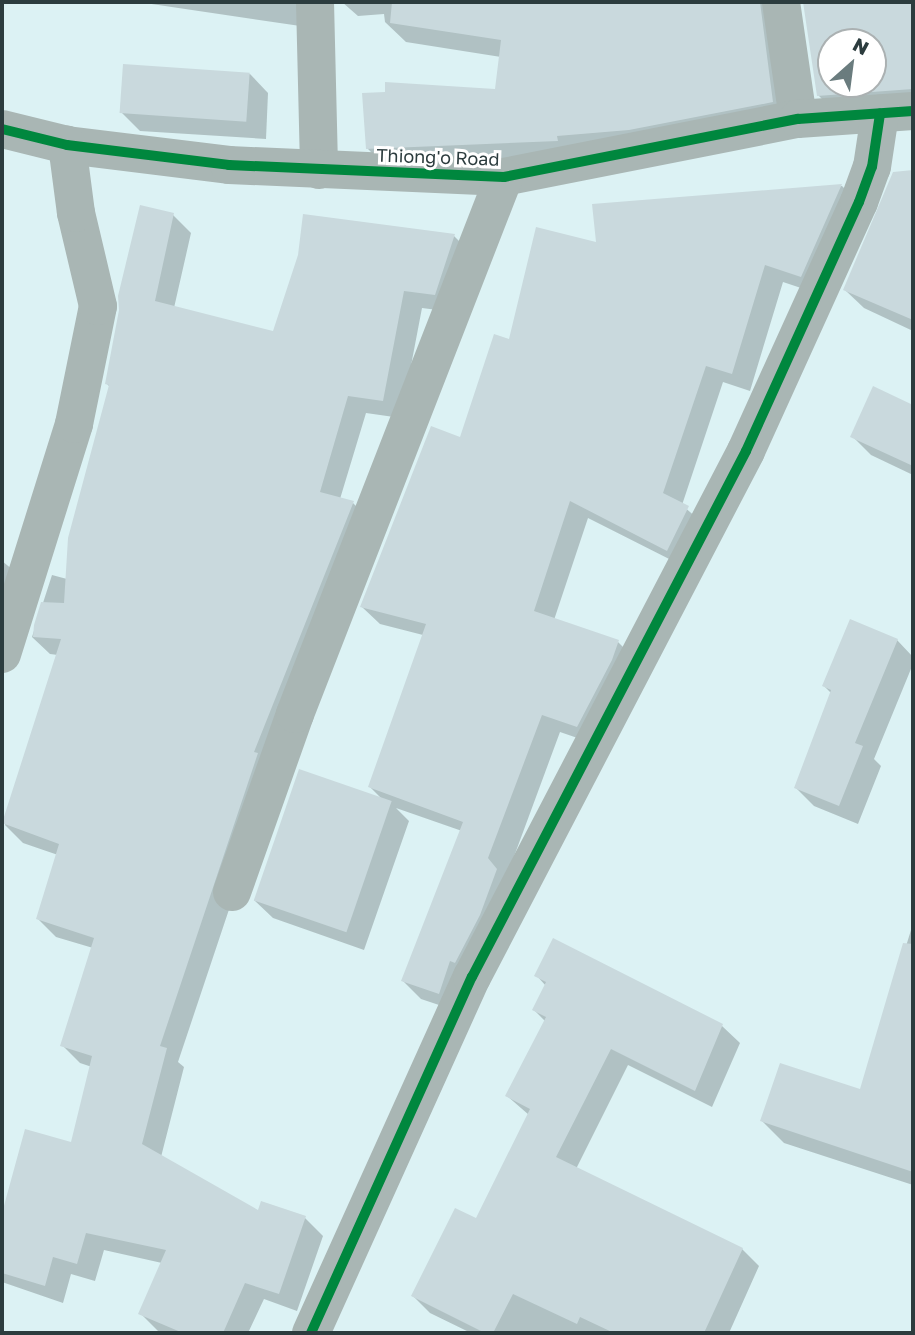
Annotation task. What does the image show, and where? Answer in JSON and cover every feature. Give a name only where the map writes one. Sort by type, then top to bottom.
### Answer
[{"type":"street","points":[[316,2],[319,170]]},
{"type":"street","points":[[781,2],[798,119]]},
{"type":"street","points":[[311,1333],[472,977],[752,438],[897,113]]},
{"type":"street","name":"Thiong'o Road","points":[[2,129],[67,145],[229,165],[504,177],[798,119],[897,113]]},
{"type":"street","points":[[2,654],[74,424],[98,306],[76,213],[67,145]]},
{"type":"street","points":[[232,892],[295,714],[504,177]]},
{"type":"building","points":[[392,2],[760,2],[773,102],[629,130],[557,136],[558,141],[366,149],[362,93],[385,92],[385,82],[495,89],[501,40],[390,23]]},
{"type":"building","points":[[803,2],[913,2],[913,89],[887,91],[887,28],[817,28],[817,96]]},
{"type":"building","points":[[123,64],[250,73],[246,122],[120,113]]},
{"type":"building","points":[[913,170],[913,320],[843,290],[893,172]]},
{"type":"building","points":[[842,184],[801,277],[765,265],[732,374],[706,366],[663,493],[689,506],[667,551],[570,501],[534,611],[619,640],[612,660],[577,727],[542,715],[488,858],[497,869],[480,915],[455,963],[450,961],[439,994],[401,981],[463,822],[368,787],[426,624],[360,607],[431,426],[460,437],[494,334],[509,339],[536,227],[596,242],[592,204]]},
{"type":"building","points":[[140,205],[174,213],[155,301],[273,331],[298,255],[303,214],[455,234],[435,295],[404,291],[383,401],[348,396],[320,492],[354,501],[254,752],[258,753],[160,1046],[167,1048],[142,1144],[258,1210],[261,1201],[306,1216],[279,1294],[245,1283],[223,1333],[183,1333],[138,1314],[166,1250],[86,1233],[77,1264],[53,1257],[45,1286],[2,1273],[2,1213],[25,1129],[71,1142],[92,1056],[60,1046],[94,938],[36,919],[59,844],[2,823],[61,639],[33,637],[34,625],[41,602],[64,603],[68,538],[109,385],[105,384],[119,310],[118,296]]},
{"type":"building","points":[[873,386],[913,405],[913,466],[850,437]]},
{"type":"building","points":[[850,619],[898,639],[855,743],[863,746],[839,806],[794,788],[831,690],[822,686]]},
{"type":"building","points":[[299,769],[392,801],[346,932],[254,900]]},
{"type":"building","points":[[553,938],[723,1024],[695,1091],[611,1049],[556,1157],[743,1248],[704,1333],[614,1333],[580,1317],[577,1324],[513,1294],[493,1333],[485,1333],[411,1296],[455,1208],[476,1218],[530,1109],[505,1096],[546,1017],[532,1010],[546,982],[534,976]]},
{"type":"building","points":[[903,943],[913,944],[913,1172],[760,1121],[780,1063],[860,1089]]},
{"type":"cycle path","points":[[2,129],[67,145],[229,165],[504,177],[798,119],[913,111]]},
{"type":"cycle path","points":[[311,1333],[472,977],[746,451],[859,202],[872,167],[880,114]]}]
